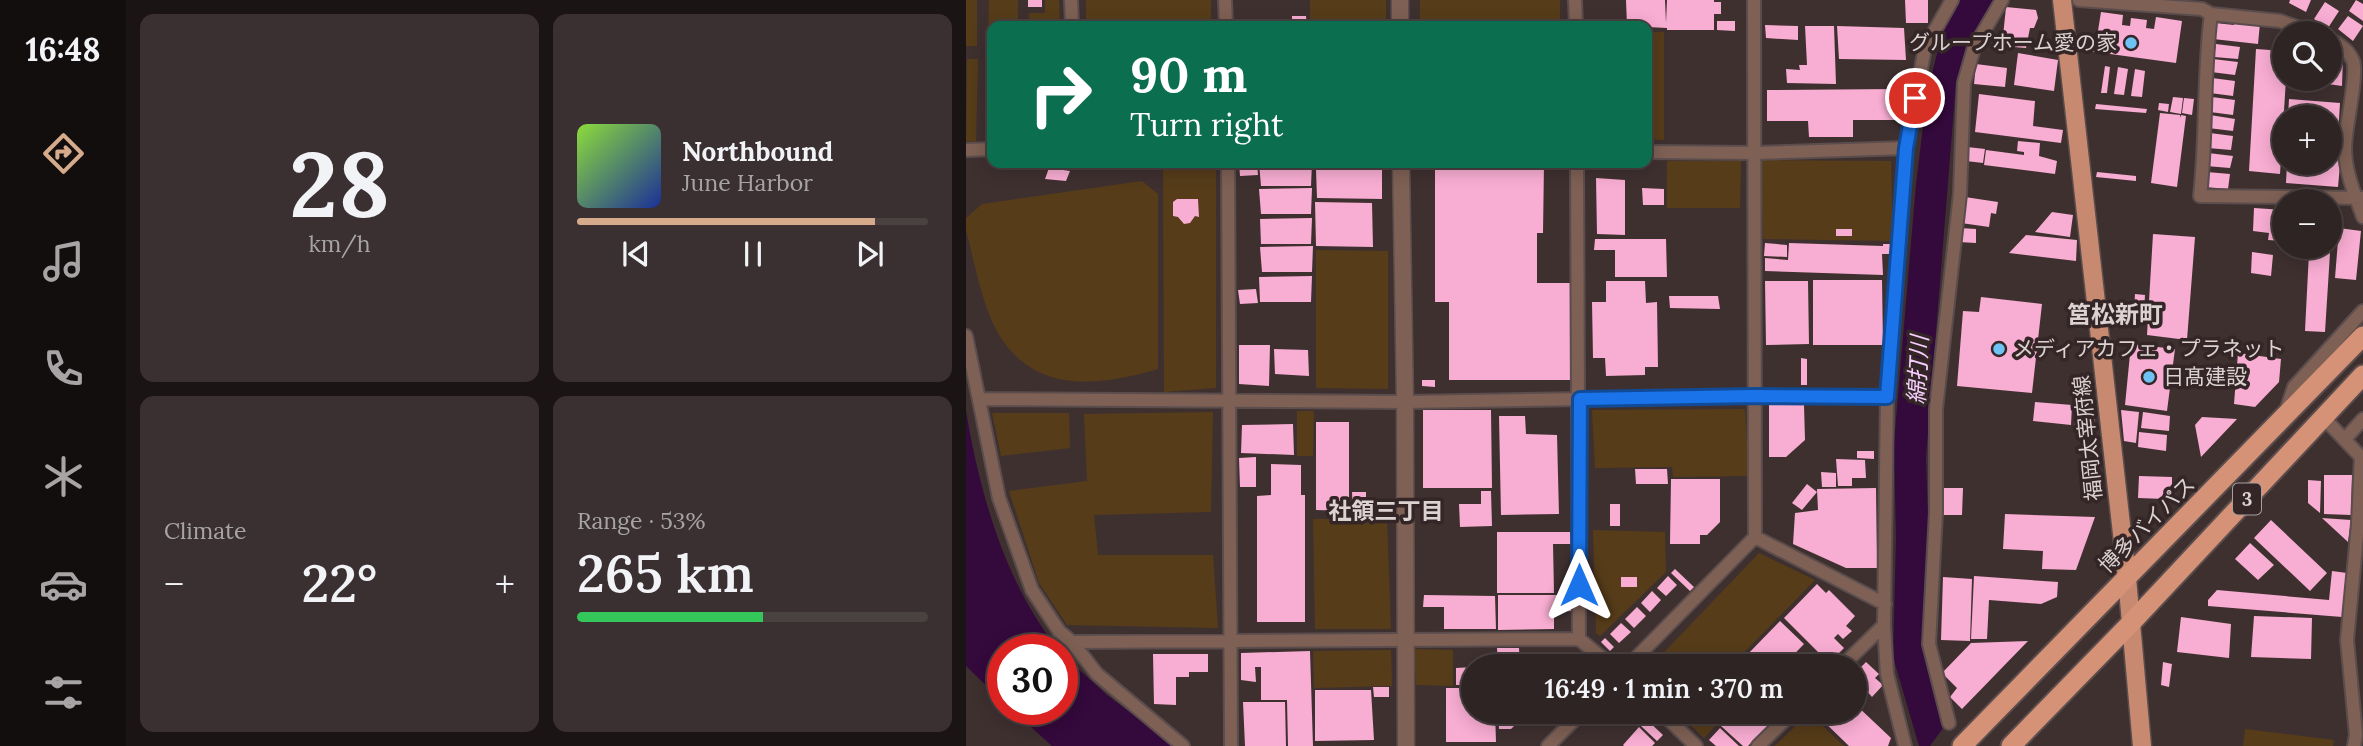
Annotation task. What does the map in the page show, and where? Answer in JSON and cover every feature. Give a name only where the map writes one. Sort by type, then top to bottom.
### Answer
[{"type":"highway","name":"博多バイパス","points":[[1962,746],[2363,336]]},
{"type":"highway","name":"3","points":[[2011,746],[2131,623],[2363,375]]},
{"type":"main road","name":"福岡太宰府線","points":[[2062,0],[2127,578],[2142,746]]},
{"type":"street","points":[[1071,0],[1072,21]]},
{"type":"street","points":[[1225,0],[1226,21]]},
{"type":"street","points":[[1400,0],[1400,21]]},
{"type":"street","points":[[1575,0],[1576,21]]},
{"type":"street","points":[[1640,654],[1755,537],[1754,0]]},
{"type":"street","points":[[1905,746],[1887,674],[1884,625],[1887,397],[1906,148],[1925,48],[1952,0]]},
{"type":"street","points":[[1949,723],[1929,644],[1936,512],[1936,409],[1960,194],[1964,83],[1974,48],[2002,0]]},
{"type":"street","points":[[2079,0],[2202,9],[2211,14],[2280,21]]},
{"type":"street","points":[[2211,14],[2205,69],[2205,125],[2200,196],[2360,198]]},
{"type":"street","points":[[2342,47],[2353,60],[2354,74],[2345,150],[2349,177],[2360,198],[2363,217]]},
{"type":"street","points":[[1652,152],[1755,153],[1906,148]]},
{"type":"street","points":[[966,149],[987,149]]},
{"type":"street","points":[[1228,168],[1231,746]]},
{"type":"street","points":[[1401,168],[1406,746]]},
{"type":"street","points":[[1577,168],[1579,639]]},
{"type":"street","points":[[2284,418],[2294,387],[2363,311]]},
{"type":"street","points":[[966,336],[999,498],[1032,590],[1063,634]]},
{"type":"street","points":[[980,399],[1405,402],[1755,396],[1887,397]]},
{"type":"street","points":[[2323,417],[2361,457],[2358,524],[2347,640],[2356,735],[2354,746]]},
{"type":"street","points":[[2345,439],[2363,419]]},
{"type":"street","points":[[1755,537],[1885,604]]},
{"type":"street","points":[[1854,654],[1884,625]]},
{"type":"street","points":[[1078,642],[1579,639],[1597,654]]},
{"type":"street","points":[[1078,650],[1097,674],[1184,746]]},
{"type":"street","points":[[1548,746],[1569,724]]},
{"type":"street","points":[[1673,724],[1696,746]]},
{"type":"street","points":[[1758,746],[1781,724]]},
{"type":"shaded area","points":[[966,0],[977,0],[977,46],[966,46]]},
{"type":"shaded area","points":[[989,0],[1018,0],[1018,21],[989,21]]},
{"type":"shaded area","points":[[1045,0],[1059,0],[1060,21],[1029,21],[1029,13],[1045,13]]},
{"type":"shaded area","points":[[1086,0],[1211,0],[1211,21],[1086,21]]},
{"type":"shaded area","points":[[1310,0],[1386,0],[1386,21],[1310,21]]},
{"type":"shaded area","points":[[1420,0],[1560,0],[1560,21],[1420,21]]},
{"type":"shaded area","points":[[1652,32],[1664,32],[1664,140],[1652,139]]},
{"type":"shaded area","points":[[967,59],[978,59],[976,142],[966,141]]},
{"type":"shaded area","points":[[1761,160],[1891,161],[1893,241],[1763,239]]},
{"type":"shaded area","points":[[1667,161],[1741,161],[1740,208],[1667,208]]},
{"type":"shaded area","points":[[1163,169],[1216,169],[1216,388],[1164,392]]},
{"type":"shaded area","points":[[1142,181],[1158,194],[1158,369],[1114,379],[1070,381],[1049,376],[1030,367],[1013,353],[992,321],[966,230],[966,218],[982,204]]},
{"type":"shaded area","points":[[1316,250],[1388,251],[1388,389],[1316,388]]},
{"type":"shaded area","points":[[1745,409],[1749,476],[1673,477],[1672,467],[1595,468],[1592,410]]},
{"type":"shaded area","points":[[1297,411],[1314,411],[1313,456],[1297,456]]},
{"type":"shaded area","points":[[1213,412],[1211,512],[1094,515],[1098,555],[1213,555],[1218,628],[1067,625],[1039,583],[1009,491],[1087,481],[1084,414]]},
{"type":"shaded area","points":[[992,413],[1069,413],[1070,448],[1001,456]]},
{"type":"shaded area","points":[[1313,519],[1387,519],[1391,629],[1315,629]]},
{"type":"shaded area","points":[[1593,530],[1665,532],[1666,572],[1600,636],[1596,633]]},
{"type":"shaded area","points":[[1759,553],[1815,580],[1743,654],[1662,654]]},
{"type":"shaded area","points":[[1414,649],[1453,650],[1453,686],[1416,685]]},
{"type":"shaded area","points":[[1391,650],[1392,686],[1314,688],[1313,651]]},
{"type":"shaded area","points":[[1689,724],[1717,724],[1704,738]]},
{"type":"shaded area","points":[[1798,724],[1821,724],[1844,746],[1775,746]]},
{"type":"shaded area","points":[[2245,729],[2334,740],[2333,746],[2243,746]]},
{"type":"water","name":"綿打川","points":[[1960,0],[1995,0],[1969,45],[1956,83],[1926,457],[1929,548],[1926,653],[1946,724],[1930,746],[1919,746],[1893,657],[1896,538],[1894,443],[1916,184],[1927,93],[1943,30]]},
{"type":"water","points":[[966,411],[979,474],[997,536],[1023,596],[1047,634],[987,634],[987,686],[966,666]]},
{"type":"water","points":[[1078,669],[1107,695],[1175,746],[1052,746],[1029,725],[1078,725]]},
{"type":"building","points":[[1028,0],[1042,0],[1042,7],[1028,7]]},
{"type":"building","points":[[1626,0],[1665,0],[1666,23],[1667,0],[1721,2],[1721,14],[1714,14],[1714,30],[1667,30],[1652,27],[1652,21],[1627,21]]},
{"type":"building","points":[[1905,0],[1928,0],[1928,23],[1906,23]]},
{"type":"building","points":[[2290,0],[2311,0],[2306,12],[2289,3]]},
{"type":"building","points":[[2356,0],[2363,4],[2363,21],[2349,11]]},
{"type":"building","points":[[2325,2],[2339,11],[2333,21],[2314,19]]},
{"type":"building","points":[[2006,7],[2036,10],[2038,18],[2034,28],[2030,28],[2026,48],[2002,46]]},
{"type":"building","name":"グループホーム愛の家","points":[[2101,12],[2123,15],[2122,25],[2130,26],[2131,18],[2147,20],[2146,28],[2154,29],[2156,17],[2182,21],[2176,63],[2081,50],[2083,35],[2097,37]]},
{"type":"building","points":[[1292,16],[1306,16],[1306,21],[1292,21]]},
{"type":"building","points":[[2348,16],[2363,26],[2353,41],[2342,32],[2342,24]]},
{"type":"building","points":[[1717,21],[1735,21],[1735,31],[1717,30]]},
{"type":"building","points":[[2234,21],[2260,23],[2258,44],[2213,39],[2215,23],[2234,25]]},
{"type":"building","points":[[1765,25],[1798,26],[1798,40],[1766,38]]},
{"type":"building","points":[[1805,26],[1834,26],[1836,84],[1787,83],[1786,69],[1800,70],[1799,65],[1807,65]]},
{"type":"building","points":[[1837,26],[1904,28],[1906,60],[1839,59]]},
{"type":"building","points":[[2216,44],[2240,47],[2238,59],[2214,57]]},
{"type":"building","points":[[2256,49],[2272,50],[2272,91],[2285,91],[2284,105],[2272,105],[2272,173],[2249,171]]},
{"type":"building","points":[[2018,53],[2058,60],[2054,91],[2014,85]]},
{"type":"building","points":[[2213,59],[2238,62],[2235,75],[2211,72]]},
{"type":"building","points":[[1976,64],[2007,68],[2005,87],[1974,84]]},
{"type":"building","points":[[2105,66],[2110,67],[2107,93],[2101,93]]},
{"type":"building","points":[[2118,67],[2128,69],[2124,95],[2114,94]]},
{"type":"building","points":[[2135,69],[2145,71],[2142,97],[2131,96]]},
{"type":"building","points":[[2212,78],[2235,81],[2233,96],[2210,93]]},
{"type":"building","points":[[1896,89],[1897,120],[1853,120],[1853,137],[1809,137],[1808,121],[1767,121],[1767,90]]},
{"type":"building","points":[[1979,94],[2035,101],[2033,126],[2063,130],[2061,143],[1975,132]]},
{"type":"building","points":[[2173,97],[2183,98],[2181,114],[2170,112]]},
{"type":"building","points":[[2212,97],[2235,100],[2233,115],[2210,112]]},
{"type":"building","points":[[2184,98],[2194,99],[2192,115],[2182,113]]},
{"type":"building","points":[[2289,99],[2340,103],[2340,105],[2289,105]]},
{"type":"building","points":[[2159,103],[2169,104],[2168,112],[2158,110]]},
{"type":"building","points":[[2096,104],[2147,109],[2146,113],[2095,109]]},
{"type":"building","points":[[2160,113],[2180,115],[2181,118],[2181,115],[2186,116],[2177,187],[2151,183]]},
{"type":"building","points":[[2210,115],[2235,119],[2233,131],[2208,128]]},
{"type":"building","points":[[2210,133],[2233,136],[2231,150],[2208,148]]},
{"type":"building","points":[[2018,141],[2040,143],[2039,156],[2057,161],[2055,174],[1984,165],[1986,150],[2024,155],[2024,152],[2017,151]]},
{"type":"building","points":[[1967,147],[1985,149],[1983,163],[1966,161]]},
{"type":"building","points":[[2208,153],[2233,156],[2230,168],[2206,166]]},
{"type":"building","points":[[1049,168],[1070,171],[1066,181],[1045,179]]},
{"type":"building","points":[[1239,168],[1257,168],[1258,175],[1240,176]]},
{"type":"building","points":[[1259,168],[1312,168],[1311,186],[1261,186]]},
{"type":"building","points":[[1435,168],[1544,168],[1543,233],[1537,233],[1537,283],[1570,283],[1570,380],[1449,380],[1449,302],[1435,302]]},
{"type":"building","points":[[1382,169],[1382,199],[1317,198],[1316,170]]},
{"type":"building","points":[[2097,172],[2136,176],[2136,181],[2096,177]]},
{"type":"building","points":[[2207,172],[2230,174],[2228,189],[2205,187]]},
{"type":"building","points":[[2286,175],[2339,175],[2338,187],[2286,183]]},
{"type":"building","points":[[1596,178],[1625,180],[1625,235],[1597,234]]},
{"type":"building","points":[[1312,188],[1311,214],[1261,214],[1259,189]]},
{"type":"building","points":[[1642,188],[1664,189],[1664,205],[1643,205]]},
{"type":"building","points":[[1965,197],[1998,202],[1996,214],[1991,213],[1989,227],[1961,223]]},
{"type":"building","points":[[1177,199],[1198,199],[1199,217],[1195,216],[1190,223],[1184,224],[1178,217],[1173,216],[1173,202]]},
{"type":"building","points":[[1315,202],[1372,203],[1373,247],[1316,246]]},
{"type":"building","points":[[2254,208],[2272,209],[2272,240],[2268,240],[2269,233],[2253,231]]},
{"type":"building","points":[[2052,212],[2073,215],[2070,237],[2035,232]]},
{"type":"building","points":[[1312,218],[1311,244],[1261,244],[1260,219]]},
{"type":"building","points":[[1960,228],[1976,229],[1976,243],[1959,242]]},
{"type":"building","points":[[2342,228],[2361,231],[2356,280],[2335,278],[2337,259],[2342,259]]},
{"type":"building","points":[[1836,229],[1852,229],[1852,236],[1836,236]]},
{"type":"building","points":[[2153,234],[2195,237],[2187,340],[2147,335]]},
{"type":"building","points":[[2026,235],[2077,240],[2076,261],[2009,253]]},
{"type":"building","points":[[1595,239],[1666,239],[1667,277],[1615,277],[1615,250],[1594,250]]},
{"type":"building","points":[[1765,243],[1787,245],[1787,257],[1764,256]]},
{"type":"building","points":[[1789,243],[1891,244],[1891,254],[1882,254],[1883,275],[1765,271],[1765,258],[1788,260]]},
{"type":"building","points":[[1313,246],[1312,272],[1262,272],[1260,247]]},
{"type":"building","points":[[2252,252],[2272,255],[2271,276],[2251,273]]},
{"type":"building","points":[[2309,259],[2330,259],[2325,332],[2305,331]]},
{"type":"building","points":[[1312,276],[1311,302],[1260,302],[1259,277]]},
{"type":"building","points":[[1813,280],[1882,280],[1883,345],[1813,345]]},
{"type":"building","points":[[1606,281],[1645,281],[1646,303],[1657,302],[1658,367],[1645,367],[1645,375],[1606,376],[1605,358],[1593,358],[1592,302],[1606,302]]},
{"type":"building","points":[[1765,281],[1808,281],[1809,344],[1766,345]]},
{"type":"building","points":[[1256,289],[1258,303],[1240,304],[1238,290]]},
{"type":"building","points":[[2135,294],[2145,295],[2144,313],[2134,312]]},
{"type":"building","points":[[1669,296],[1718,296],[1720,309],[1670,308]]},
{"type":"building","name":"メディアカフェ・プラネット","points":[[1981,297],[2042,304],[2032,393],[1957,386],[1963,311],[1979,312]]},
{"type":"building","name":"日髙建設","points":[[2131,344],[2175,349],[2167,411],[2125,405]]},
{"type":"building","points":[[1239,345],[1270,345],[1269,386],[1239,384]]},
{"type":"building","points":[[1274,349],[1308,350],[1309,376],[1275,374]]},
{"type":"building","points":[[2238,353],[2281,359],[2279,382],[2255,407],[2234,404]]},
{"type":"building","points":[[1801,358],[1807,359],[1807,385],[1801,385]]},
{"type":"building","points":[[1422,380],[1435,380],[1435,387],[1422,386]]},
{"type":"building","points":[[2035,402],[2072,405],[2071,425],[2033,421]]},
{"type":"building","points":[[1769,405],[1804,405],[1805,440],[1786,457],[1769,457]]},
{"type":"building","points":[[2075,405],[2096,407],[2094,433],[2074,431]]},
{"type":"building","points":[[1423,410],[1491,410],[1492,488],[1423,488]]},
{"type":"building","points":[[2121,410],[2139,412],[2136,443],[2124,441]]},
{"type":"building","points":[[2143,412],[2170,416],[2169,431],[2141,428]]},
{"type":"building","points":[[1499,416],[1525,416],[1526,434],[1557,435],[1559,514],[1501,515]]},
{"type":"building","points":[[2202,417],[2237,419],[2201,457],[2195,425]]},
{"type":"building","points":[[1316,422],[1349,422],[1349,511],[1316,510]]},
{"type":"building","points":[[1293,424],[1294,455],[1241,453],[1242,425]]},
{"type":"building","points":[[2139,432],[2167,435],[2166,451],[2138,447]]},
{"type":"building","points":[[1857,451],[1874,451],[1874,459],[1857,458]]},
{"type":"building","points":[[1256,457],[1256,487],[1240,487],[1239,458]]},
{"type":"building","points":[[1836,459],[1865,460],[1866,478],[1852,478],[1852,486],[1838,486]]},
{"type":"building","points":[[1271,464],[1301,465],[1301,495],[1305,495],[1305,622],[1257,622],[1257,496],[1271,495]]},
{"type":"building","points":[[1635,469],[1667,469],[1668,484],[1636,484]]},
{"type":"building","points":[[1821,472],[1836,473],[1836,487],[1822,487]]},
{"type":"building","points":[[2324,475],[2352,475],[2351,515],[2324,514]]},
{"type":"building","points":[[2139,476],[2172,477],[2172,491],[2165,499],[2138,498]]},
{"type":"building","points":[[1671,479],[1720,479],[1720,522],[1707,535],[1700,535],[1700,544],[1670,544]]},
{"type":"building","points":[[2308,480],[2321,481],[2320,513],[2308,503]]},
{"type":"building","points":[[1807,484],[1817,492],[1802,510],[1792,503]]},
{"type":"building","points":[[1876,488],[1877,568],[1846,568],[1793,544],[1795,513],[1818,510],[1817,489]]},
{"type":"building","points":[[1939,488],[1963,488],[1962,515],[1938,515]]},
{"type":"building","points":[[1481,491],[1491,491],[1492,526],[1460,527],[1459,504],[1481,504]]},
{"type":"building","points":[[1352,492],[1366,492],[1366,512],[1353,512]]},
{"type":"building","points":[[1610,504],[1620,504],[1620,526],[1610,526]]},
{"type":"building","points":[[2005,514],[2095,517],[2076,570],[2042,569],[2043,551],[2003,549]]},
{"type":"building","points":[[2322,518],[2351,520],[2348,542]]},
{"type":"building","points":[[2271,520],[2327,573],[2310,591],[2254,538]]},
{"type":"building","points":[[1497,532],[1570,532],[1571,544],[1553,544],[1554,593],[1497,593]]},
{"type":"building","points":[[2250,543],[2274,565],[2258,580],[2235,559]]},
{"type":"building","points":[[1675,569],[1694,587],[1690,591],[1671,573]]},
{"type":"building","points":[[2332,571],[2347,573],[2342,617],[2208,606],[2208,600],[2217,590],[2329,600]]},
{"type":"building","points":[[1668,576],[1677,585],[1666,596],[1657,588]]},
{"type":"building","points":[[1974,576],[2058,582],[2057,597],[2041,604],[1989,600],[1987,639],[1971,639]]},
{"type":"building","points":[[1621,577],[1637,577],[1637,587],[1621,587]]},
{"type":"building","points":[[1943,577],[1972,579],[1970,641],[1941,640]]},
{"type":"building","points":[[1817,584],[1826,593],[1829,590],[1855,616],[1846,626],[1852,631],[1843,639],[1838,634],[1834,638],[1844,648],[1838,654],[1820,654],[1784,618]]},
{"type":"building","points":[[1652,591],[1661,600],[1650,612],[1641,603]]},
{"type":"building","points":[[1424,595],[1495,596],[1496,629],[1444,629],[1444,607],[1423,607]]},
{"type":"building","points":[[1498,595],[1572,595],[1572,611],[1554,612],[1554,629],[1498,630]]},
{"type":"building","points":[[1637,607],[1646,616],[1634,628],[1625,619]]},
{"type":"building","points":[[2254,616],[2312,618],[2311,659],[2251,657]]},
{"type":"building","points":[[2181,617],[2231,624],[2229,658],[2177,652]]},
{"type":"building","points":[[1780,621],[1804,644],[1794,654],[1748,654]]},
{"type":"building","points":[[1621,623],[1631,632],[1619,643],[1610,634]]},
{"type":"building","points":[[1605,638],[1614,647],[1610,651],[1601,642]]},
{"type":"building","points":[[2028,641],[1962,709],[1950,697],[1957,688],[1942,673],[1971,643]]},
{"type":"building","points":[[1497,648],[1519,648],[1519,654],[1497,654]]},
{"type":"building","points":[[1310,651],[1313,746],[1288,746],[1287,700],[1261,700],[1261,667],[1255,667],[1256,682],[1241,680],[1241,653]]},
{"type":"building","points":[[1153,654],[1208,654],[1208,672],[1189,672],[1189,677],[1176,677],[1176,705],[1154,704]]},
{"type":"building","points":[[2163,662],[2172,664],[2169,687],[2161,685]]},
{"type":"building","points":[[1867,663],[1879,674],[1875,678],[1883,685],[1872,697],[1867,691]]},
{"type":"building","points":[[1456,668],[1461,668],[1461,685],[1456,685]]},
{"type":"building","points":[[1373,687],[1389,687],[1389,697],[1374,697]]},
{"type":"building","points":[[1446,688],[1461,688],[1461,724],[1495,724],[1496,742],[1446,742]]},
{"type":"building","points":[[1315,690],[1371,690],[1374,740],[1315,741]]},
{"type":"building","points":[[1243,702],[1285,702],[1286,746],[1245,746]]},
{"type":"building","points":[[1867,715],[1891,738],[1888,746],[1849,746],[1826,724],[1867,724]]},
{"type":"building","points":[[1499,724],[1516,724],[1511,729],[1499,729]]},
{"type":"building","points":[[1651,724],[1663,735],[1657,741],[1641,726]]},
{"type":"building","points":[[1769,724],[1748,746],[1743,746],[1721,726]]},
{"type":"building","points":[[1639,727],[1655,743],[1652,746],[1624,746],[1623,745]]},
{"type":"building","points":[[1720,728],[1739,746],[1716,746],[1709,740]]},
{"type":"place","name":"グループホーム愛の家","points":[[2131,43]]},
{"type":"place","name":"メディアカフェ・プラネット","points":[[1999,349]]},
{"type":"place","name":"日髙建設","points":[[2149,377]]},
{"type":"district","name":"筥松新町","points":[[2115,315]]},
{"type":"district","name":"社領三丁目","points":[[1386,511]]},
{"type":"route","points":[[1579,585],[1580,399],[1887,397],[1906,148],[1915,98]]}]
